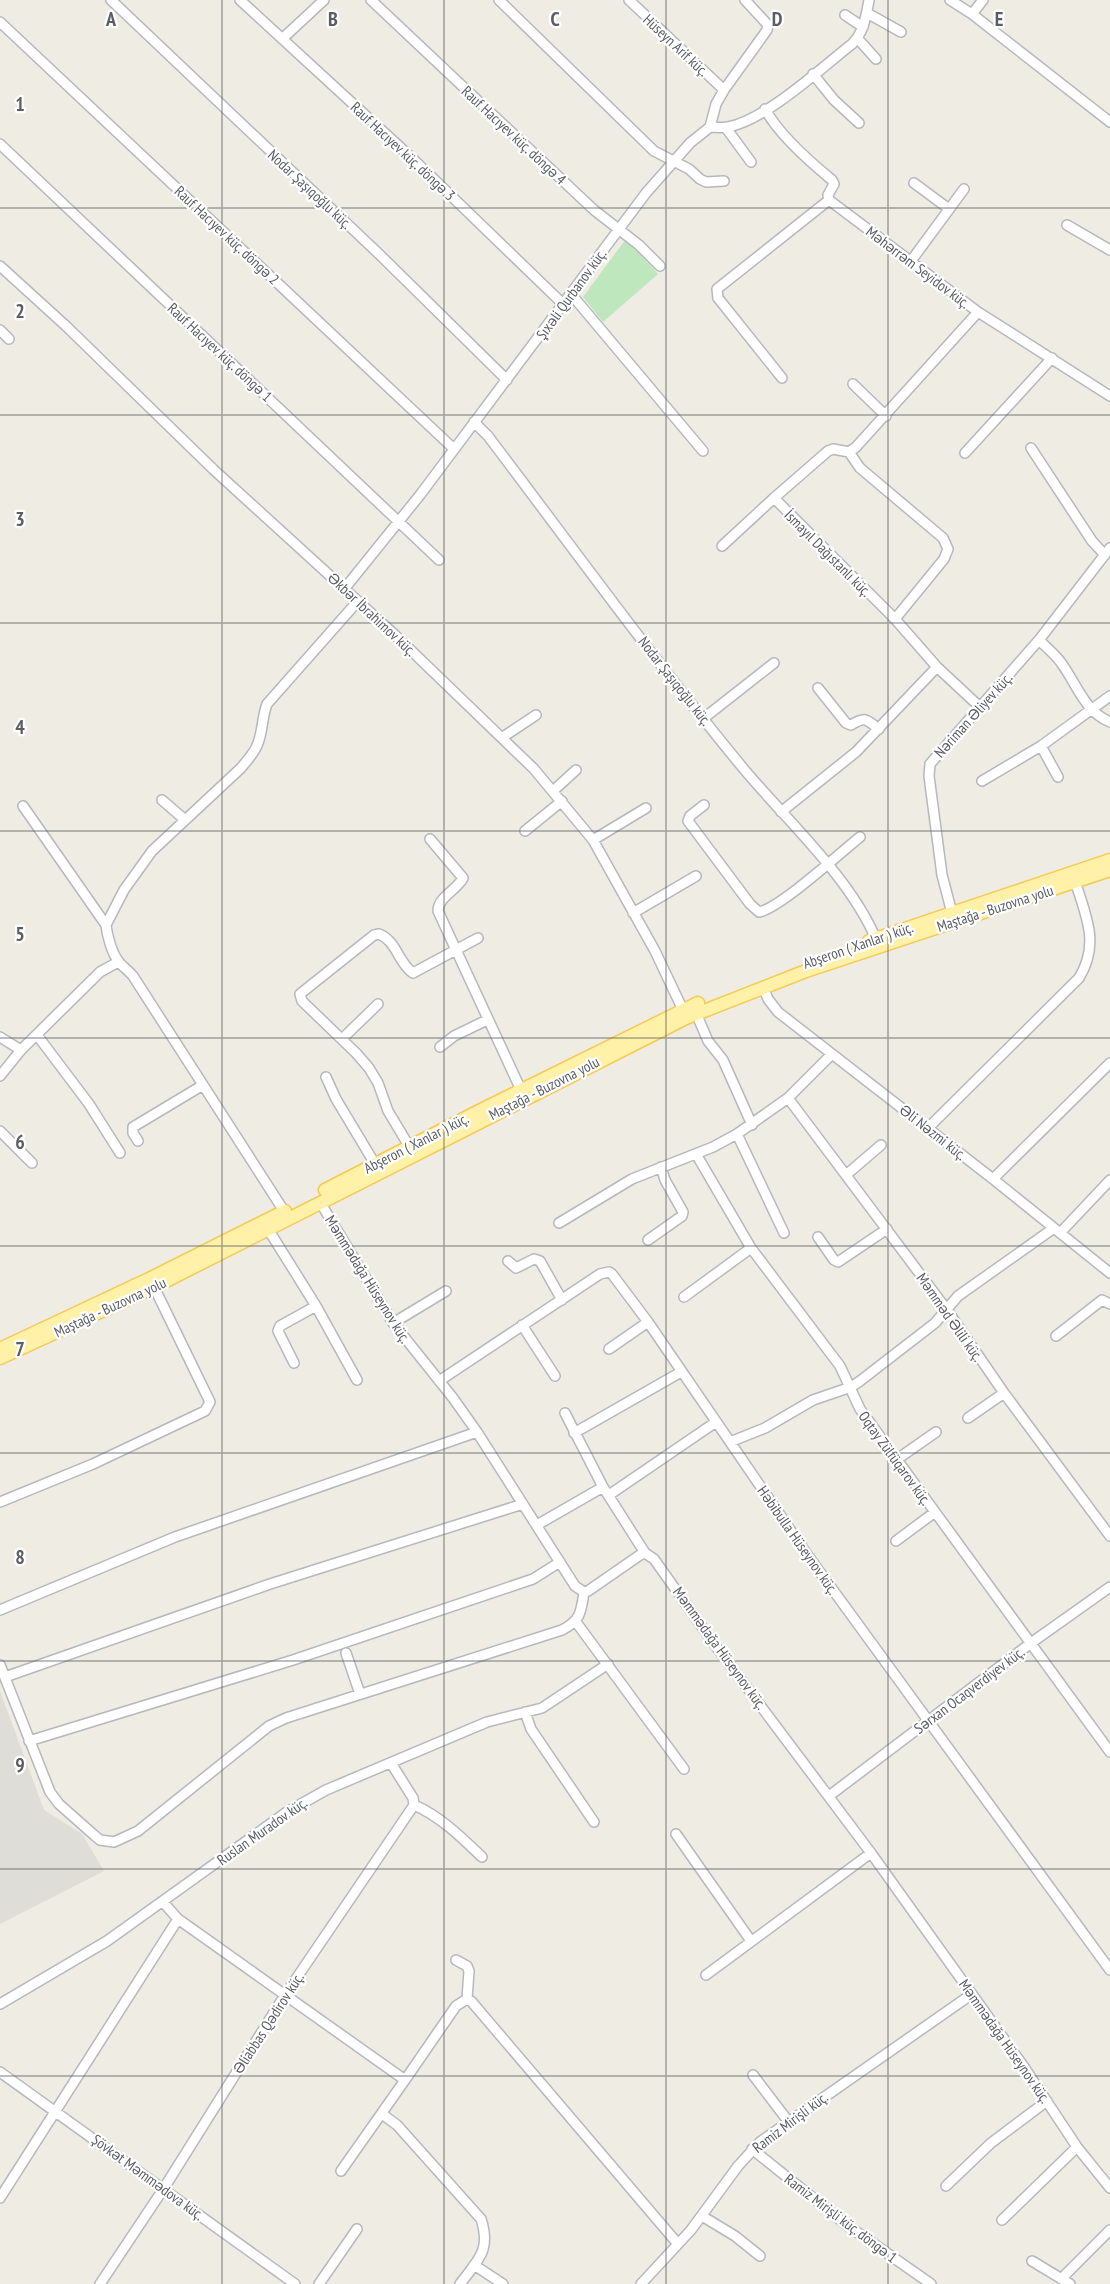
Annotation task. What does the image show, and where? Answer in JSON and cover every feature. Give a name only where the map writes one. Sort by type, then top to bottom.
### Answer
[{"type":"main road","name":"Abşeron ( Xanlar ) küç.","points":[[0,1349],[284,1212],[409,1146],[683,1010],[876,939],[1110,860]]},
{"type":"main road","name":"Maştağa - Buzovna yolu","points":[[0,1358],[154,1287],[696,1013],[761,983],[1110,870]]},
{"type":"street","name":"Nodar Şaşıqoğlu küç.","points":[[111,0],[379,254],[507,380]]},
{"type":"street","name":"Rauf Hacıyev küç. döngə 3","points":[[240,0],[413,159],[563,304]]},
{"type":"street","points":[[282,39],[324,0]]},
{"type":"street","name":"Rauf Hacıyev küç. döngə 4","points":[[370,0],[594,210],[618,228],[660,266]]},
{"type":"street","points":[[499,0],[654,151],[689,169],[706,182],[724,181]]},
{"type":"street","name":"Hüseyn Arif küç.","points":[[629,0],[724,90]]},
{"type":"street","name":"Şıxəli Qurbanov küç.","points":[[345,588],[507,380],[618,228],[672,162],[710,127],[716,104],[724,90],[767,30],[768,25],[765,20],[745,0]]},
{"type":"street","points":[[710,127],[726,128],[765,110],[783,99],[858,39],[864,27],[868,0]]},
{"type":"street","points":[[950,0],[972,14],[1110,122]]},
{"type":"street","points":[[972,14],[982,0]]},
{"type":"street","points":[[867,13],[901,32]]},
{"type":"street","points":[[845,15],[864,27]]},
{"type":"street","name":"Rauf Hacıyev küç. döngə 2","points":[[0,22],[454,449]]},
{"type":"street","points":[[858,39],[876,59]]},
{"type":"street","points":[[813,74],[834,100],[859,123]]},
{"type":"street","points":[[765,110],[812,164],[834,184],[829,192],[829,200],[717,289],[718,298],[782,378]]},
{"type":"street","points":[[726,128],[751,162]]},
{"type":"street","name":"Rauf Hacıyev küç. döngə 1","points":[[0,144],[439,560]]},
{"type":"street","points":[[914,183],[949,209]]},
{"type":"street","points":[[911,261],[964,189]]},
{"type":"street","name":"Məhərrəm Seyidov küç.","points":[[829,200],[978,312],[1110,396]]},
{"type":"street","points":[[1068,225],[1110,250]]},
{"type":"street","name":"Əkbər İbrahimov küç.","points":[[0,266],[66,326],[214,470],[345,588],[503,737],[553,791],[593,840],[665,971],[683,1010]]},
{"type":"street","points":[[571,294],[703,451]]},
{"type":"street","points":[[895,619],[944,559],[948,549],[943,538],[860,468],[849,452],[886,416],[978,312]]},
{"type":"street","points":[[0,330],[9,339]]},
{"type":"street","points":[[965,453],[1052,358]]},
{"type":"street","points":[[853,384],[886,416]]},
{"type":"street","name":"Nodar Şaşıqoğlu küç.","points":[[474,422],[488,436],[662,666],[856,900],[866,915],[876,939]]},
{"type":"street","points":[[1031,448],[1092,541],[1108,552]]},
{"type":"street","name":"İsmayıl Dağıstanlı küç.","points":[[849,452],[838,449],[828,451],[774,498],[895,619],[937,667],[981,708]]},
{"type":"street","points":[[722,546],[774,498]]},
{"type":"street","name":"Nəriman Əliyev küç.","points":[[952,913],[942,875],[928,769],[930,764],[1039,640],[1108,552]]},
{"type":"street","points":[[106,925],[141,863],[253,754],[258,743],[262,717],[267,704],[358,601]]},
{"type":"street","points":[[1039,640],[1061,663],[1092,711],[1110,722]]},
{"type":"street","points":[[704,718],[774,663]]},
{"type":"street","points":[[781,812],[856,752],[937,667]]},
{"type":"street","points":[[818,688],[846,723],[851,725],[865,718],[879,729]]},
{"type":"street","points":[[982,781],[1041,746],[1110,696]]},
{"type":"street","points":[[503,737],[536,715]]},
{"type":"street","points":[[1041,746],[1058,777]]},
{"type":"street","points":[[553,791],[576,770]]},
{"type":"street","points":[[162,800],[184,819]]},
{"type":"street","points":[[525,831],[562,801]]},
{"type":"street","points":[[704,805],[690,816],[688,821],[750,904],[759,912],[772,907],[860,837]]},
{"type":"street","points":[[23,806],[106,925],[118,962],[126,967],[133,976],[267,1182],[284,1212]]},
{"type":"street","points":[[593,840],[646,808]]},
{"type":"street","points":[[430,839],[463,878],[461,883],[438,906],[438,911],[521,1090]]},
{"type":"street","points":[[633,913],[696,876]]},
{"type":"street","points":[[928,1128],[1071,986],[1084,969],[1091,941],[1075,881]]},
{"type":"street","points":[[409,1146],[388,1111],[374,1074],[363,1060],[302,1000],[300,994],[374,935],[379,934],[390,940],[408,970],[413,973],[478,938]]},
{"type":"street","points":[[0,1076],[21,1050],[100,972],[118,962]]},
{"type":"street","name":"Əli Nəzmi küç.","points":[[761,983],[768,999],[778,1012],[1110,1273]]},
{"type":"street","points":[[342,1039],[378,1004]]},
{"type":"street","points":[[696,1013],[708,1041],[723,1060],[752,1125]]},
{"type":"street","points":[[440,1047],[454,1036],[487,1020]]},
{"type":"street","points":[[37,1035],[89,1104],[120,1154]]},
{"type":"street","points":[[0,1037],[21,1050]]},
{"type":"street","points":[[559,1223],[632,1179],[696,1154],[752,1125],[789,1098],[832,1054]]},
{"type":"street","points":[[993,1179],[1110,1063]]},
{"type":"street","points":[[326,1077],[336,1100],[375,1164]]},
{"type":"street","points":[[138,1141],[133,1133],[133,1127],[202,1085]]},
{"type":"street","name":"Məmməd Əlili küç.","points":[[789,1098],[947,1310],[1004,1393],[1110,1536]]},
{"type":"street","points":[[0,1131],[32,1163]]},
{"type":"street","points":[[737,1134],[784,1233]]},
{"type":"street","points":[[846,1175],[880,1144]]},
{"type":"street","name":"Oqtay Zülfüqarov küç.","points":[[696,1154],[751,1248],[840,1366],[851,1387],[855,1402],[1110,1752]]},
{"type":"street","points":[[648,1240],[682,1216],[683,1212],[665,1180],[661,1167]]},
{"type":"street","points":[[730,1442],[765,1428],[813,1400],[851,1387],[869,1375],[935,1323],[958,1296],[1057,1230],[1110,1180]]},
{"type":"street","name":"Məmmədağa Hüseynov küç.","points":[[320,1202],[393,1323],[477,1432],[575,1586],[584,1592]]},
{"type":"street","points":[[268,1229],[316,1306],[357,1380]]},
{"type":"street","points":[[818,1238],[838,1262],[887,1229]]},
{"type":"street","points":[[684,1297],[751,1248]]},
{"type":"street","points":[[508,1261],[516,1268],[534,1259],[540,1261],[562,1300]]},
{"type":"street","name":"Həbibulla Hüseynov küç.","points":[[439,1381],[600,1274],[609,1272],[648,1322],[806,1553],[1110,1970]]},
{"type":"street","points":[[0,1502],[93,1464],[205,1411],[209,1406],[210,1402],[154,1287]]},
{"type":"street","points":[[393,1323],[446,1291]]},
{"type":"street","points":[[1056,1336],[1102,1300],[1110,1304]]},
{"type":"street","points":[[294,1362],[278,1331],[280,1326],[316,1306]]},
{"type":"street","points":[[609,1349],[648,1322]]},
{"type":"street","points":[[522,1325],[555,1376]]},
{"type":"street","points":[[574,1433],[681,1372]]},
{"type":"street","points":[[968,1418],[1004,1393]]},
{"type":"street","name":"Məmmədağa Hüseynov küç.","points":[[564,1413],[603,1487],[645,1553],[654,1559],[668,1576],[715,1645],[871,1853],[1024,2067],[1077,2147],[1110,2188]]},
{"type":"street","points":[[609,1495],[716,1422]]},
{"type":"street","points":[[0,1610],[176,1537],[477,1432]]},
{"type":"street","points":[[896,1460],[936,1432]]},
{"type":"street","points":[[537,1526],[603,1487]]},
{"type":"street","points":[[5,1677],[270,1584],[523,1504]]},
{"type":"street","points":[[896,1541],[935,1512]]},
{"type":"street","points":[[0,1665],[45,1782],[55,1800],[100,1840],[114,1842],[147,1825],[269,1726],[286,1718],[562,1630],[576,1622],[584,1592],[645,1553]]},
{"type":"street","points":[[30,1741],[293,1660],[533,1579],[560,1562]]},
{"type":"street","name":"Sərxan Ocaqverdiyev küç.","points":[[829,1797],[929,1719],[1110,1587]]},
{"type":"street","points":[[576,1622],[684,1769]]},
{"type":"street","points":[[346,1653],[360,1695]]},
{"type":"street","name":"Ruslan Muradov küç.","points":[[0,2004],[107,1941],[302,1802],[487,1722],[542,1708],[608,1664]]},
{"type":"street","points":[[525,1712],[531,1729],[594,1822]]},
{"type":"street","points":[[391,1763],[413,1798],[414,1805],[462,1837],[482,1857]]},
{"type":"street","name":"Əliabbas Qədirov küç.","points":[[100,2284],[164,2188],[285,1995],[414,1805]]},
{"type":"street","points":[[676,1834],[752,1941]]},
{"type":"street","points":[[706,1975],[871,1853]]},
{"type":"street","points":[[163,1902],[178,1919],[405,2080]]},
{"type":"street","points":[[0,2198],[178,1919]]},
{"type":"street","points":[[341,2171],[456,2006],[466,1999],[469,1971],[467,1965],[456,1960]]},
{"type":"street","name":"Ramiz Mirişli küç.","points":[[641,2284],[702,2216],[716,2194],[752,2149],[972,1994]]},
{"type":"street","points":[[466,1999],[477,2006],[678,2244]]},
{"type":"street","name":"Şövkət Məmmədova küç.","points":[[0,2072],[295,2284]]},
{"type":"street","points":[[753,2075],[789,2121]]},
{"type":"street","points":[[946,2186],[991,2143],[1047,2102]]},
{"type":"street","points":[[382,2114],[397,2125],[481,2218],[485,2233],[484,2248],[460,2284]]},
{"type":"street","points":[[1002,2220],[1077,2147]]},
{"type":"street","name":"Ramiz Mirişli küç. döngə 1","points":[[752,2149],[844,2223],[927,2283]]},
{"type":"street","points":[[702,2216],[735,2236],[760,2256]]},
{"type":"street","points":[[320,2284],[357,2229]]},
{"type":"street","points":[[1060,2279],[1110,2230]]},
{"type":"street","points":[[1032,2261],[1070,2284]]},
{"type":"street","points":[[474,2265],[503,2284]]},
{"type":"shaded area","points":[[0,1691],[44,1810],[82,1834],[104,1871],[0,1924]]},
{"type":"green space","points":[[626,239],[658,274],[603,322],[583,297]]}]
